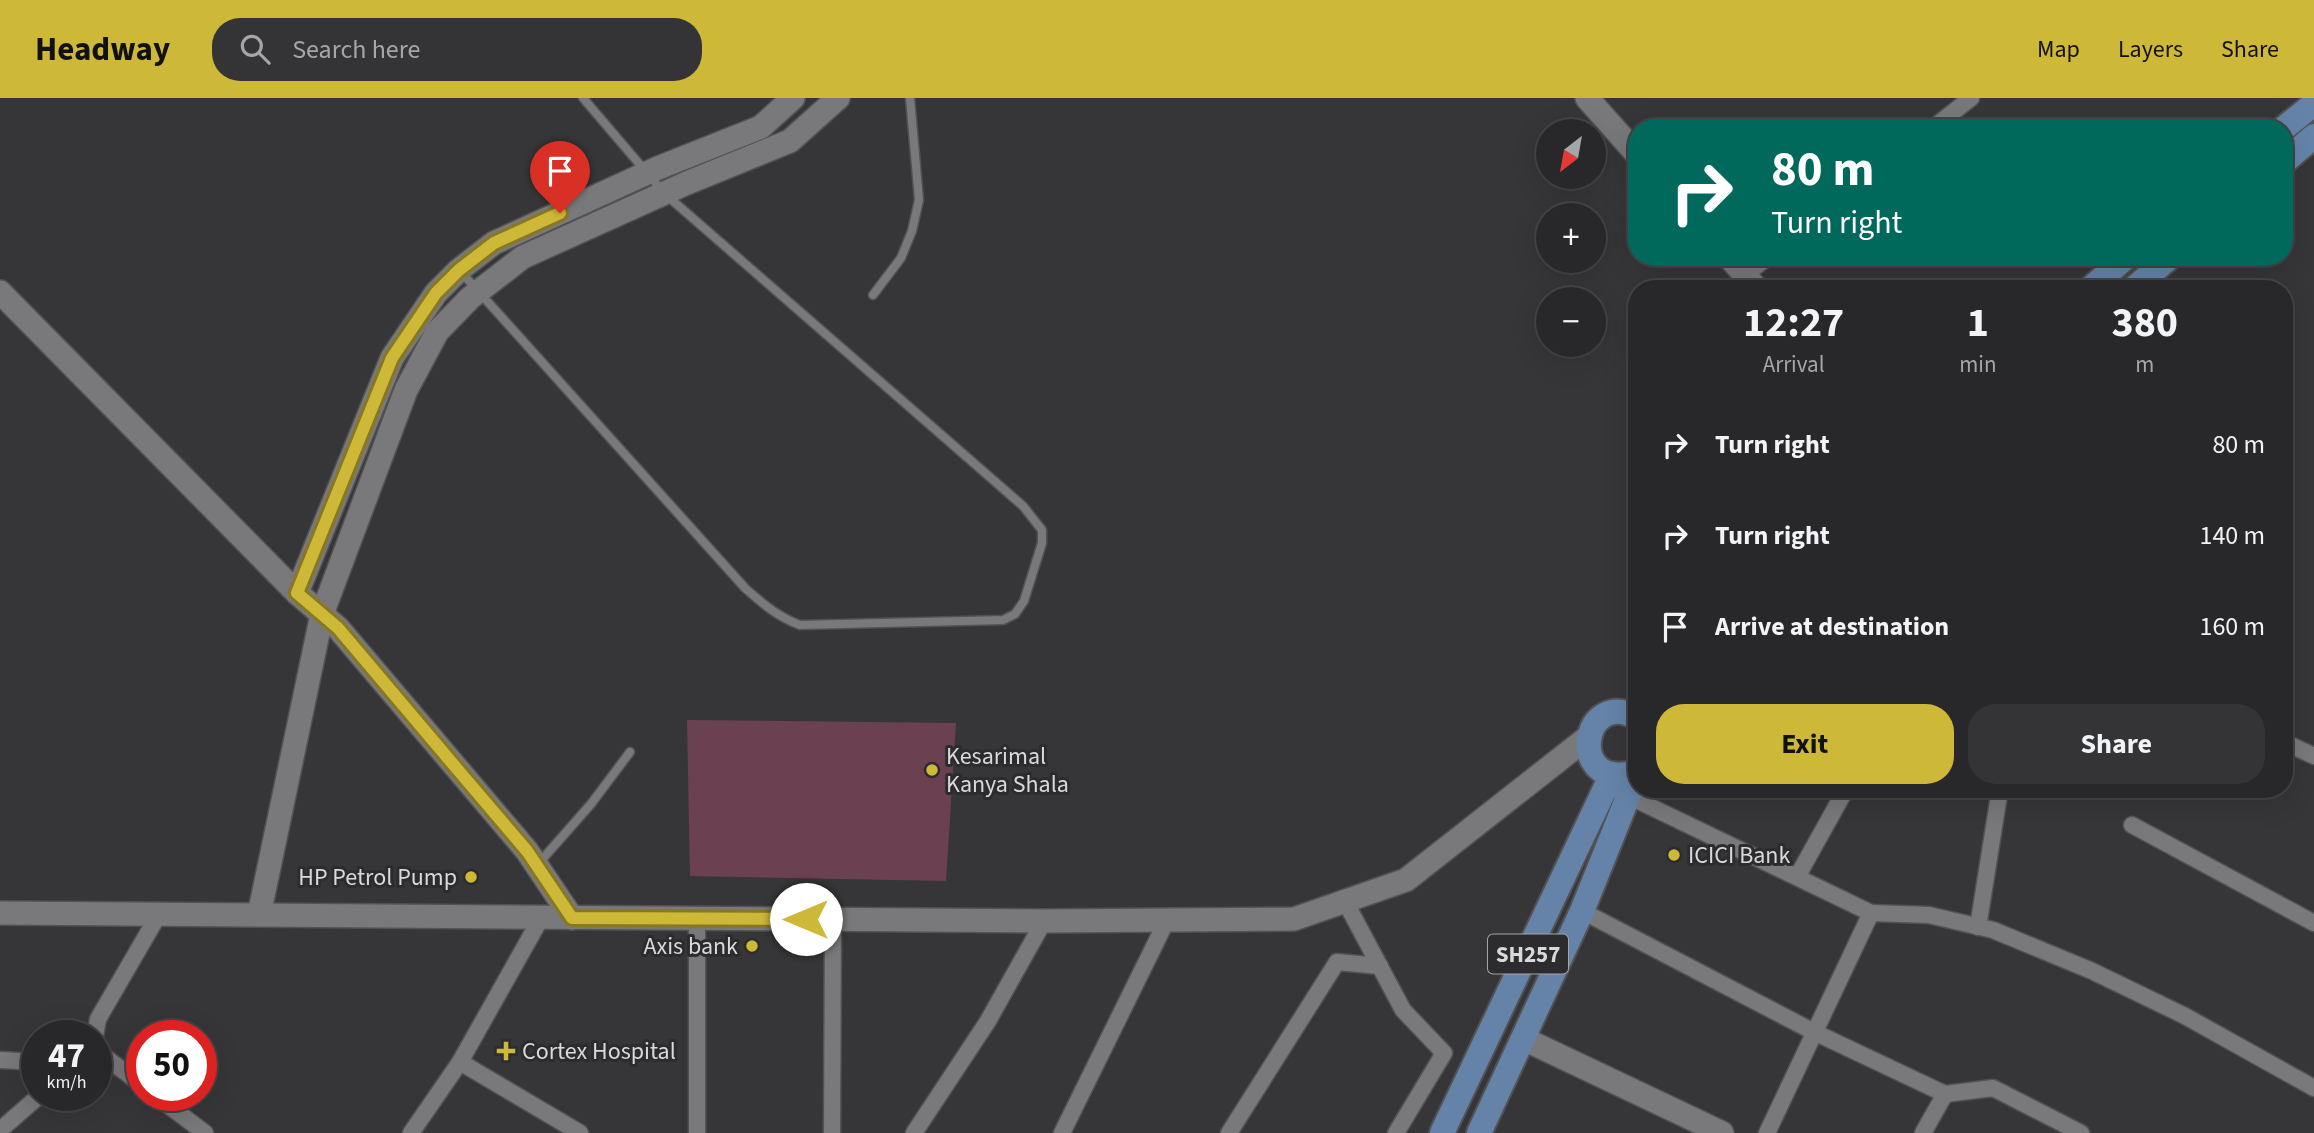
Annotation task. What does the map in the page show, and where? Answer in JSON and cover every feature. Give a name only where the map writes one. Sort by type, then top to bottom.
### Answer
[{"type":"main road","points":[[297,593],[392,358],[436,293],[459,270],[494,243],[649,173],[761,128],[793,98]]},
{"type":"main road","points":[[259,915],[322,614],[406,390],[437,332],[479,291],[523,257],[687,183],[790,141],[838,98]]},
{"type":"main road","points":[[1587,98],[1628,144]]},
{"type":"main road","points":[[2293,121],[2314,104]]},
{"type":"main road","points":[[2293,154],[2314,136]]},
{"type":"main road","points":[[1737,266],[1749,280]]},
{"type":"main road","points":[[2100,280],[2116,266]]},
{"type":"main road","points":[[2143,280],[2160,266]]},
{"type":"main road","points":[[0,292],[297,593],[338,628],[537,866],[572,918]]},
{"type":"main road","points":[[0,913],[1166,922],[1294,919],[1406,880],[1580,744],[1597,721],[1605,715],[1628,711]]},
{"type":"main road","points":[[1580,744],[1587,764],[1621,783]]},
{"type":"main road","name":"SH257","points":[[1479,1133],[1582,911],[1621,783]]},
{"type":"main road","name":"SH257","points":[[1442,1133],[1621,783]]},
{"type":"main road","points":[[1524,1038],[1722,1133]]},
{"type":"street","points":[[1944,119],[1971,98]]},
{"type":"street","points":[[2293,746],[2314,756]]},
{"type":"street","points":[[1649,798],[1871,913],[1929,915],[1993,930],[2092,971],[2185,1016],[2314,1088]]},
{"type":"street","points":[[1797,877],[1841,798]]},
{"type":"street","points":[[1978,927],[1999,798]]},
{"type":"street","points":[[2132,825],[2314,923]]},
{"type":"street","points":[[1345,901],[1403,1010],[1444,1053],[1475,1066]]},
{"type":"street","points":[[1582,911],[1814,1032],[1945,1094],[1993,1088],[2081,1133]]},
{"type":"street","points":[[1767,1133],[1871,913]]},
{"type":"street","points":[[98,1020],[159,914]]},
{"type":"street","points":[[411,1133],[460,1062],[541,918]]},
{"type":"street","points":[[697,919],[697,1133]]},
{"type":"street","points":[[832,1133],[833,920]]},
{"type":"street","points":[[914,1133],[988,1021],[1044,921]]},
{"type":"street","points":[[1062,1133],[1166,922]]},
{"type":"street","points":[[1229,1133],[1337,962],[1380,966]]},
{"type":"street","points":[[1396,1133],[1444,1053]]},
{"type":"street","points":[[0,1060],[21,1061]]},
{"type":"street","points":[[112,1062],[126,1073]]},
{"type":"street","points":[[460,1062],[580,1133]]},
{"type":"street","points":[[1923,1133],[1945,1094]]},
{"type":"street","points":[[0,1130],[22,1111]]},
{"type":"street","points":[[176,1111],[205,1133]]},
{"type":"lane","points":[[459,270],[746,588],[767,608],[785,620],[800,625],[990,621],[1003,620],[1015,614],[1024,601],[1042,543],[1042,530],[1034,519],[1013,497],[665,194],[583,98]]},
{"type":"lane","points":[[873,295],[901,258],[912,231],[919,200],[910,98]]},
{"type":"lane","points":[[537,866],[591,804],[630,751]]},
{"type":"shaded area","points":[[687,720],[956,723],[946,881],[690,876]]},
{"type":"place","name":"Kesarimal Kanya Shala","points":[[932,770]]},
{"type":"place","name":"ICICI Bank","points":[[1674,855]]},
{"type":"place","name":"HP Petrol Pump","points":[[471,877]]},
{"type":"place","name":"Axis bank","points":[[752,946]]},
{"type":"place","name":"Cortex Hospital","points":[[506,1051]]},
{"type":"route","points":[[560,213],[494,243],[459,270],[436,293],[392,358],[297,593],[338,628],[527,851],[572,918],[806,919]]}]
